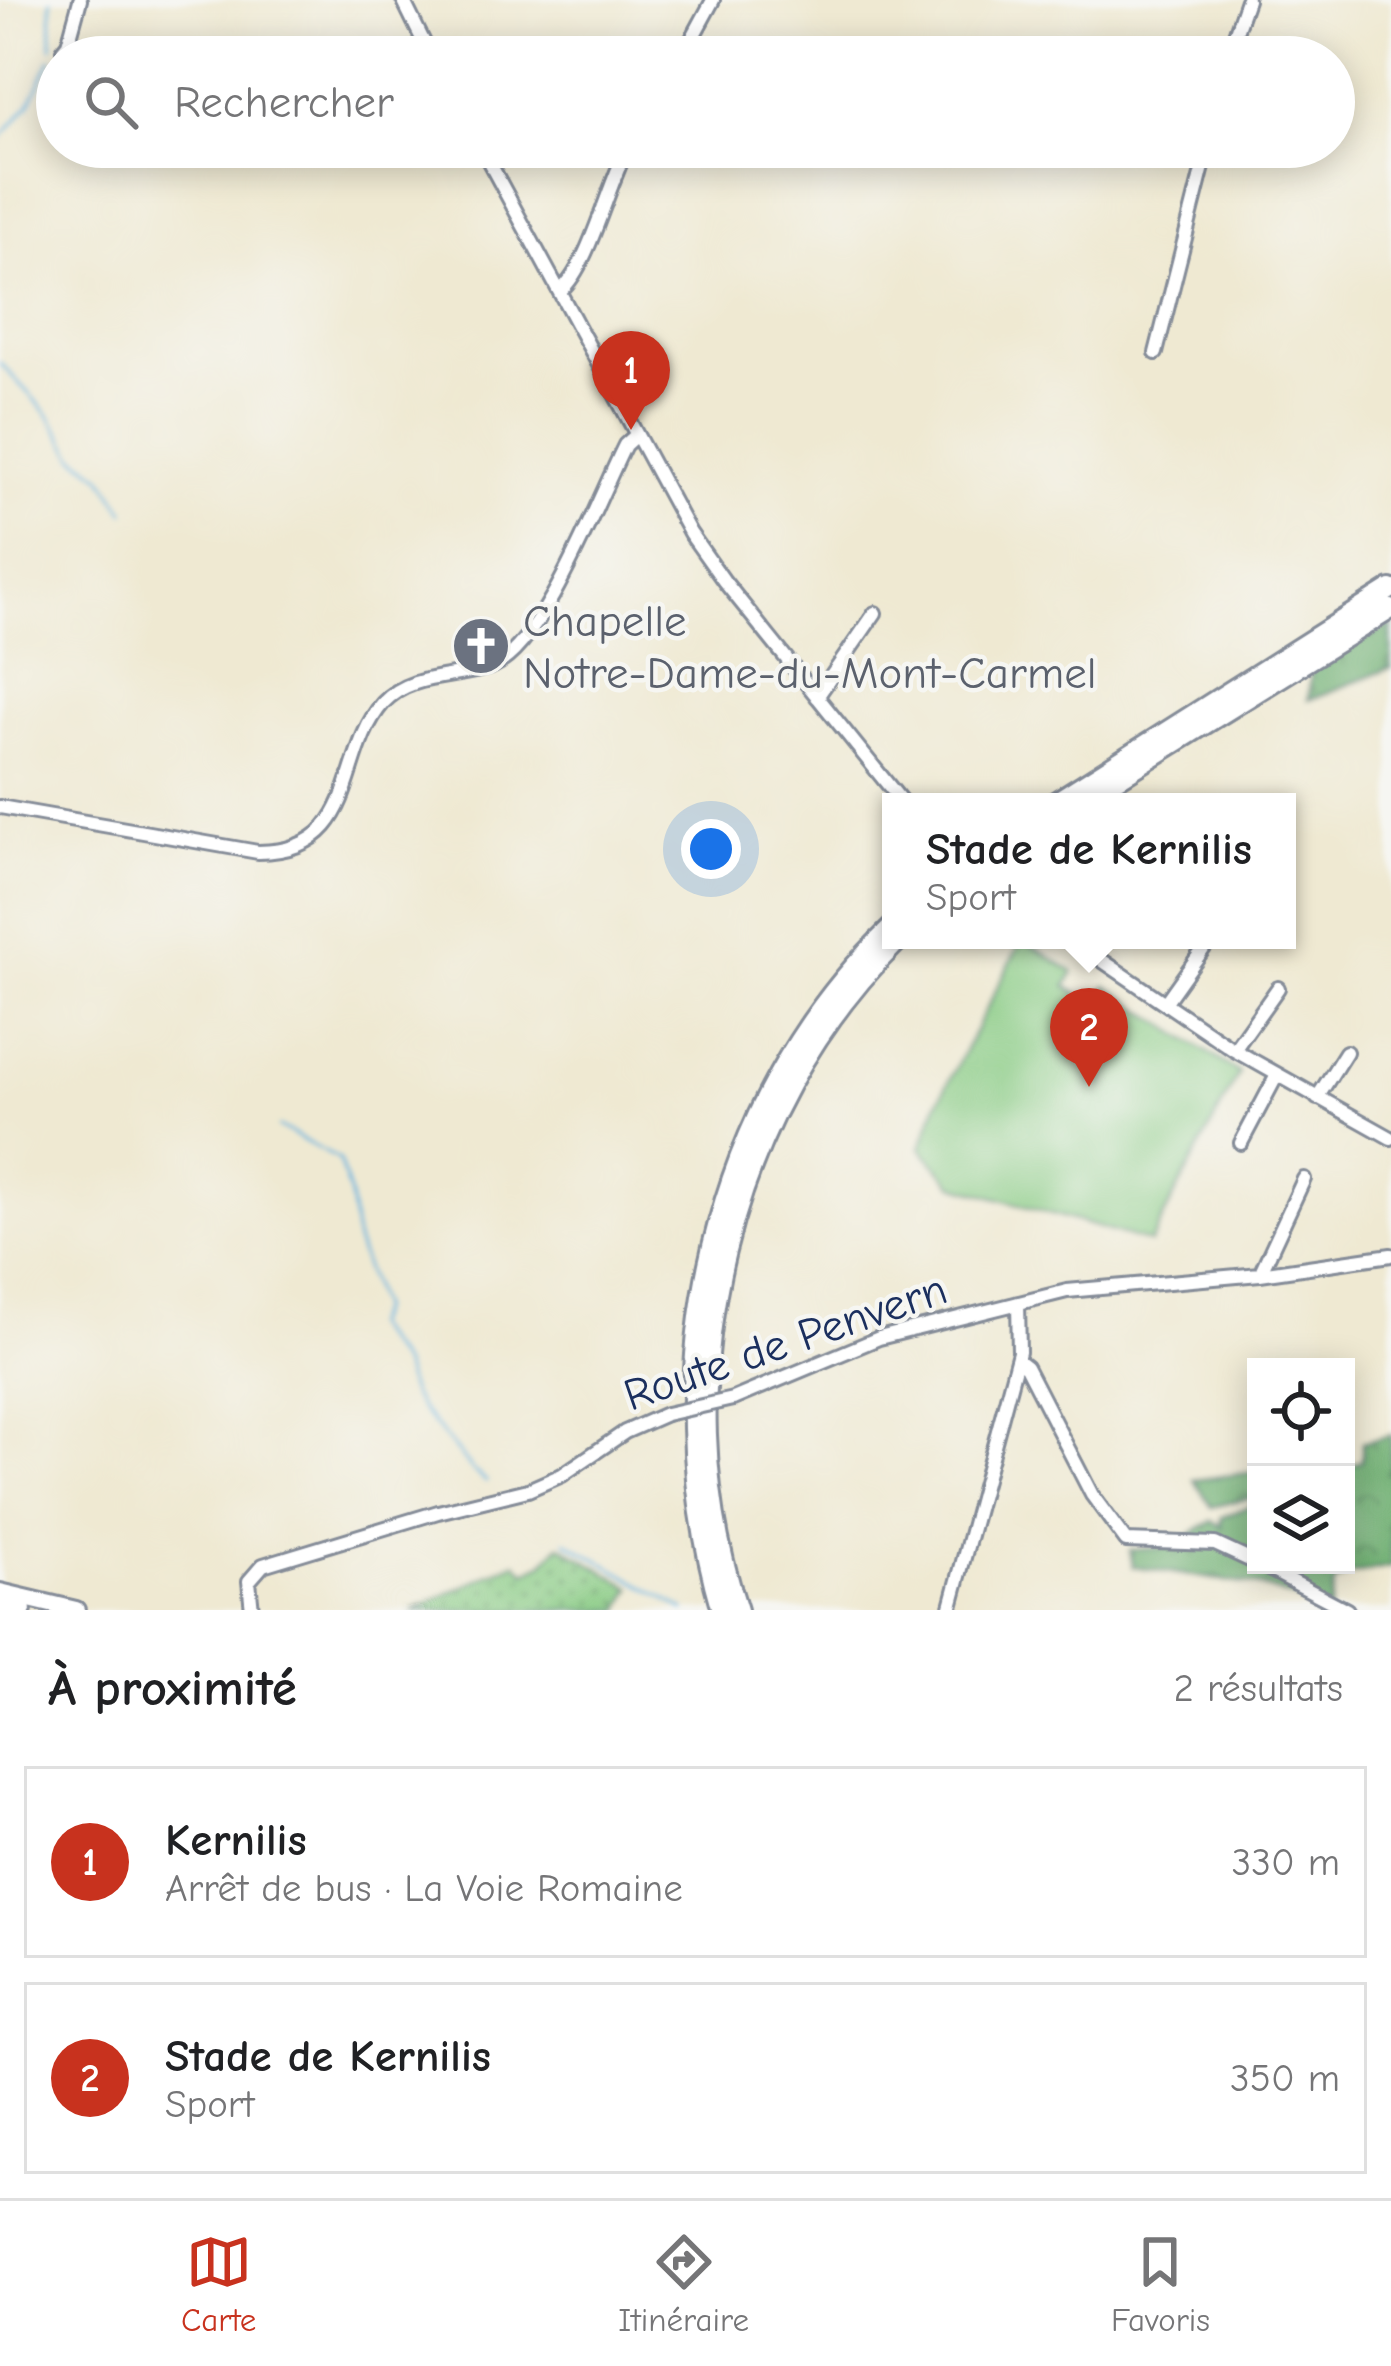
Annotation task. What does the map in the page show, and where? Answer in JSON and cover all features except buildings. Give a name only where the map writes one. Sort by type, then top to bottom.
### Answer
[{"type":"highway","points":[[1069,793],[1391,589]]},
{"type":"highway","points":[[1095,793],[1391,609]]},
{"type":"highway","points":[[721,1610],[699,1508],[691,1419],[697,1320],[708,1259],[737,1165],[784,1067],[820,1011],[882,939]]},
{"type":"highway","points":[[738,1610],[716,1524],[708,1442],[709,1349],[721,1270],[752,1167],[783,1102],[840,1010],[891,949]]},
{"type":"main road","points":[[0,1592],[76,1610]]},
{"type":"main road","points":[[0,1606],[23,1610]]},
{"type":"street","points":[[70,36],[80,0]]},
{"type":"street","points":[[403,0],[421,36]]},
{"type":"street","points":[[693,36],[712,0]]},
{"type":"street","points":[[1234,36],[1247,0]]},
{"type":"street","points":[[493,168],[674,508],[705,556],[895,793]]},
{"type":"street","points":[[561,290],[579,264],[617,168]]},
{"type":"street","points":[[1156,353],[1203,168]]},
{"type":"street","points":[[0,807],[258,852],[307,844],[345,790],[373,719],[386,700],[417,683],[492,667],[521,644],[545,610],[625,445],[636,435]]},
{"type":"street","points":[[817,698],[875,614]]},
{"type":"street","points":[[1092,949],[1234,1050],[1391,1138]]},
{"type":"street","points":[[1165,1004],[1203,949]]},
{"type":"street","points":[[1234,1050],[1278,988]]},
{"type":"street","points":[[1317,1098],[1346,1052]]},
{"type":"street","points":[[1241,1142],[1277,1076]]},
{"type":"street","points":[[1260,1274],[1304,1179]]},
{"type":"street","name":"Route de Penvern","points":[[252,1610],[249,1581],[263,1565],[528,1490],[562,1475],[625,1432],[666,1414],[734,1399],[859,1345],[1102,1286],[1260,1274],[1391,1255]]},
{"type":"street","points":[[950,1610],[1017,1360],[1018,1303]]},
{"type":"street","points":[[1017,1360],[1025,1366],[1096,1502],[1126,1540],[1215,1544],[1247,1559]]},
{"type":"street","points":[[1277,1574],[1347,1610]]},
{"type":"green space","points":[[1391,625],[1391,668],[1308,700],[1312,665]]},
{"type":"green space","points":[[1017,949],[1037,949],[1074,972],[1066,986],[1094,1004],[1106,986],[1239,1073],[1150,1243],[954,1185],[921,1148],[938,1102]]},
{"type":"green space","points":[[1391,1435],[1391,1567],[1355,1574],[1355,1463],[1362,1461],[1362,1443]]},
{"type":"green space","points":[[1247,1473],[1247,1499],[1212,1507],[1194,1480]]},
{"type":"green space","points":[[1247,1507],[1247,1574],[1354,1574],[1334,1583],[1330,1610],[1258,1586],[1133,1567],[1130,1550],[1171,1547],[1212,1521],[1221,1526],[1222,1517]]},
{"type":"green space","points":[[560,1545],[632,1588],[620,1610],[412,1610],[516,1562],[526,1572],[542,1564]]},
{"type":"waterway","points":[[51,0],[52,36]]},
{"type":"waterway","points":[[0,138],[36,91]]},
{"type":"waterway","points":[[0,363],[48,414],[75,456],[102,476],[125,512]]},
{"type":"waterway","points":[[279,1127],[339,1160],[356,1241],[379,1308],[371,1326],[402,1366],[421,1409],[486,1481]]},
{"type":"waterway","points":[[566,1541],[685,1610]]},
{"type":"place","name":"Kernilis","points":[[631,430]]},
{"type":"place","name":"Chapelle Notre-Dame-du-Mont-Carmel","points":[[481,646]]},
{"type":"place","name":"Stade de Kernilis","points":[[1089,1087]]}]
